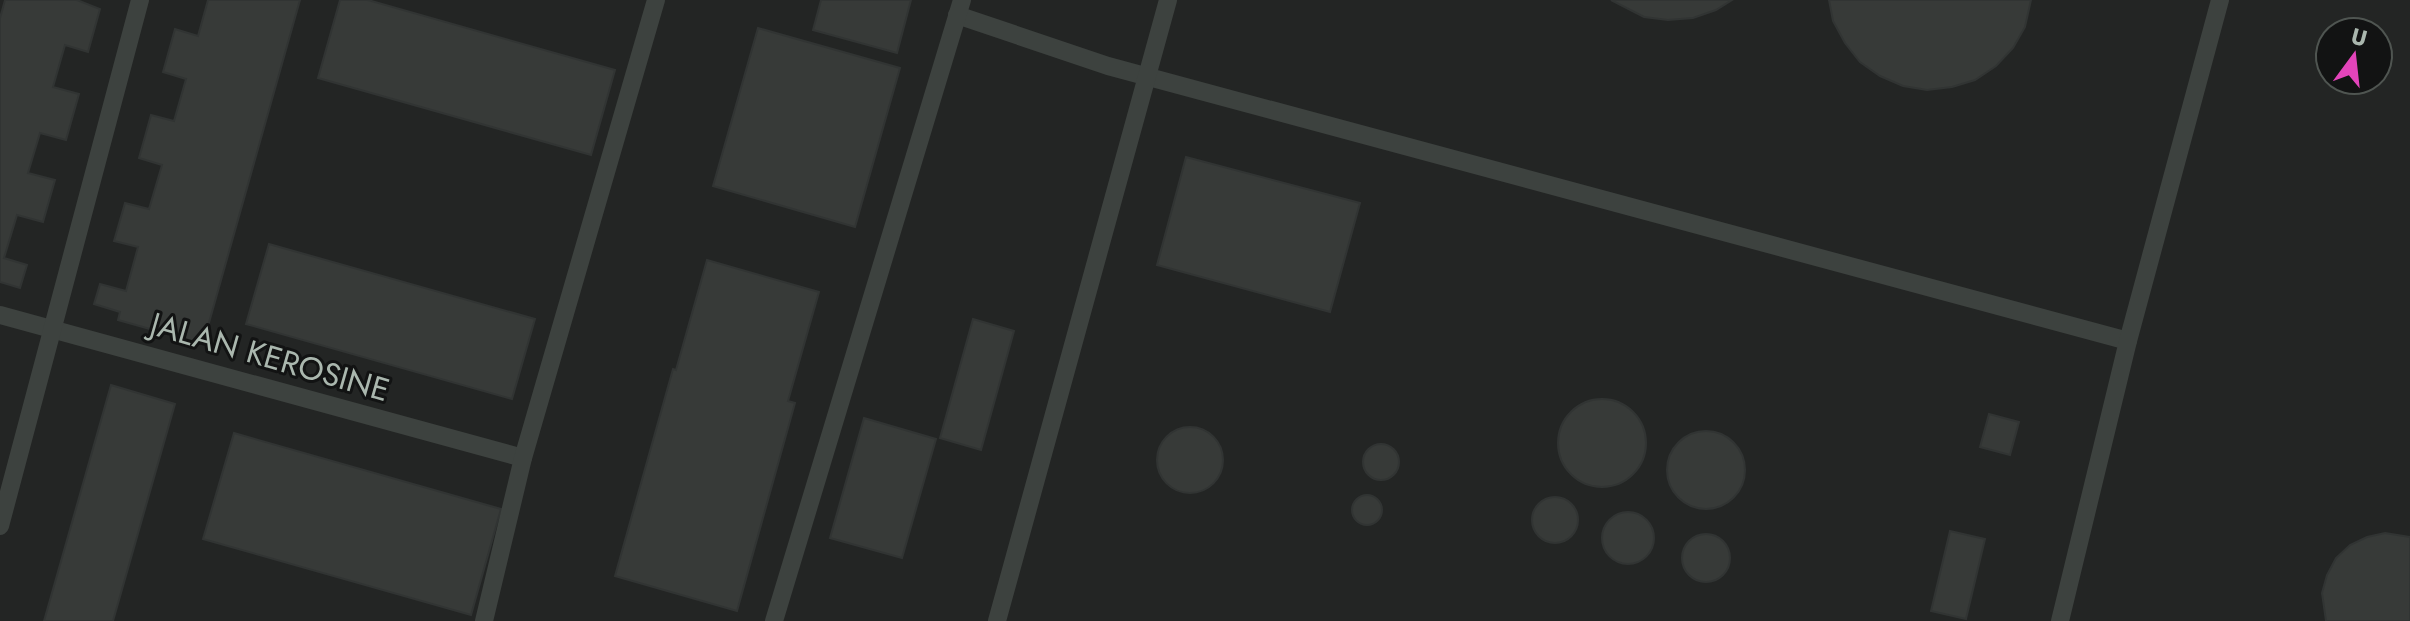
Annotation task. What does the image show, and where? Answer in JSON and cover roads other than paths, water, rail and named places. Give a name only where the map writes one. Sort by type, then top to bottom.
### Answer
[{"type":"lane","points":[[0,526],[140,0]]},
{"type":"lane","points":[[484,621],[523,458],[656,0]]},
{"type":"lane","points":[[997,621],[1168,0]]},
{"type":"lane","points":[[2060,621],[2128,341],[2220,0]]},
{"type":"lane","points":[[774,621],[960,7],[1108,66],[2128,341]]},
{"type":"lane","name":"JALAN KEROSINE","points":[[0,315],[523,458]]}]
